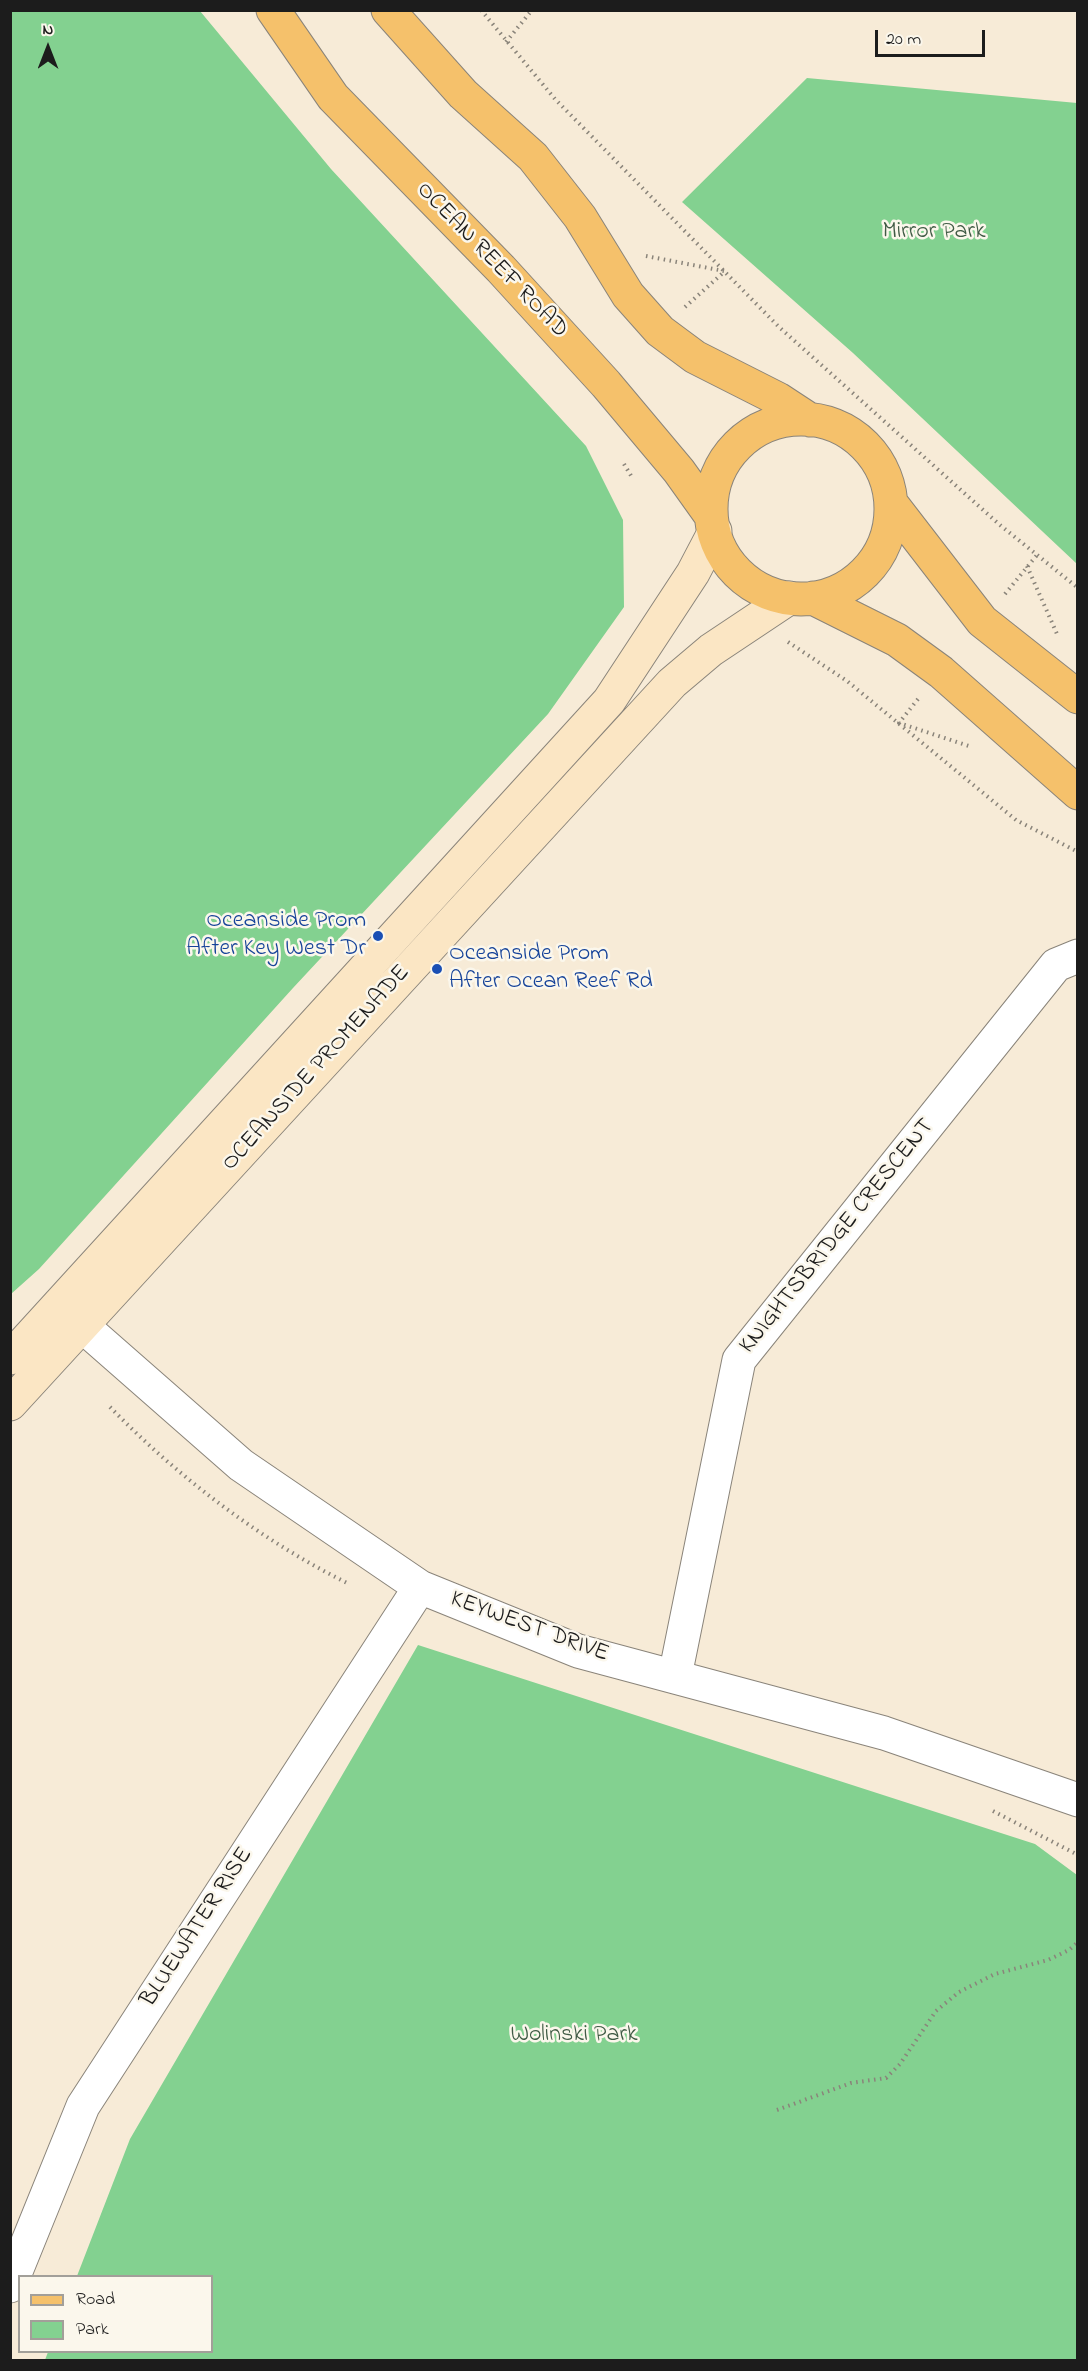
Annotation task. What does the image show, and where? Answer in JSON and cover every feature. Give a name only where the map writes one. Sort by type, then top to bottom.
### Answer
[{"type":"main road","name":"OCEAN REEF ROAD","points":[[273,10],[333,97],[509,278],[606,384],[679,471],[712,522]]},
{"type":"main road","points":[[388,10],[463,94],[532,157],[580,218],[628,295],[660,331],[695,357],[778,399],[810,420]]},
{"type":"main road","points":[[801,598],[840,590],[852,583],[872,564],[888,533],[891,503],[885,475],[875,458],[862,443],[829,424],[810,420],[776,423],[746,439],[723,464],[716,480],[712,522],[721,551],[745,580],[762,590],[801,598],[897,640],[923,659],[1077,793]]},
{"type":"main road","points":[[891,503],[982,621],[1077,697]]},
{"type":"main road","name":"OCEANSIDE PROMENADE","points":[[10,1358],[609,701],[693,573],[712,522]]},
{"type":"main road","name":"OCEANSIDE PROMENADE","points":[[10,1404],[672,683],[711,650],[801,598]]},
{"type":"street","name":"KNIGHTSBRIDGE CRESCENT","points":[[675,1676],[739,1360],[1056,965],[1077,956]]},
{"type":"street","name":"KEYWEST DRIVE","points":[[58,1305],[241,1465],[420,1587],[579,1651],[884,1733],[1076,1794]]},
{"type":"street","name":"BLUEWATER RISE","points":[[10,2286],[83,2106],[420,1587]]},
{"type":"path","points":[[481,10],[555,99],[805,351],[1000,525],[1077,588]]},
{"type":"path","points":[[506,42],[532,10]]},
{"type":"path","points":[[598,246],[725,271]]},
{"type":"path","points":[[1027,566],[1059,638]]},
{"type":"path","points":[[778,646],[788,641],[847,681],[1016,820],[1077,852]]},
{"type":"path","points":[[777,2110],[851,2083],[886,2078],[900,2064],[936,2011],[959,1992],[995,1974],[1048,1960],[1069,1950],[1077,1941]]},
{"type":"green space","points":[[11,10],[200,11],[331,169],[586,446],[623,520],[624,607],[548,714],[293,988],[39,1269],[11,1294]]},
{"type":"green space","name":"Mirror Park","points":[[807,78],[1077,103],[1077,564],[853,353],[682,202]]},
{"type":"green space","name":"Wolinski Park","points":[[418,1645],[1035,1844],[1077,1875],[1077,2360],[45,2360],[48,2353],[213,2353],[213,2275],[77,2275],[130,2139]]},
{"type":"place","name":"Oceanside Prom After Key West Dr","points":[[378,936]]},
{"type":"place","name":"Oceanside Prom After Ocean Reef Rd","points":[[437,969]]}]
